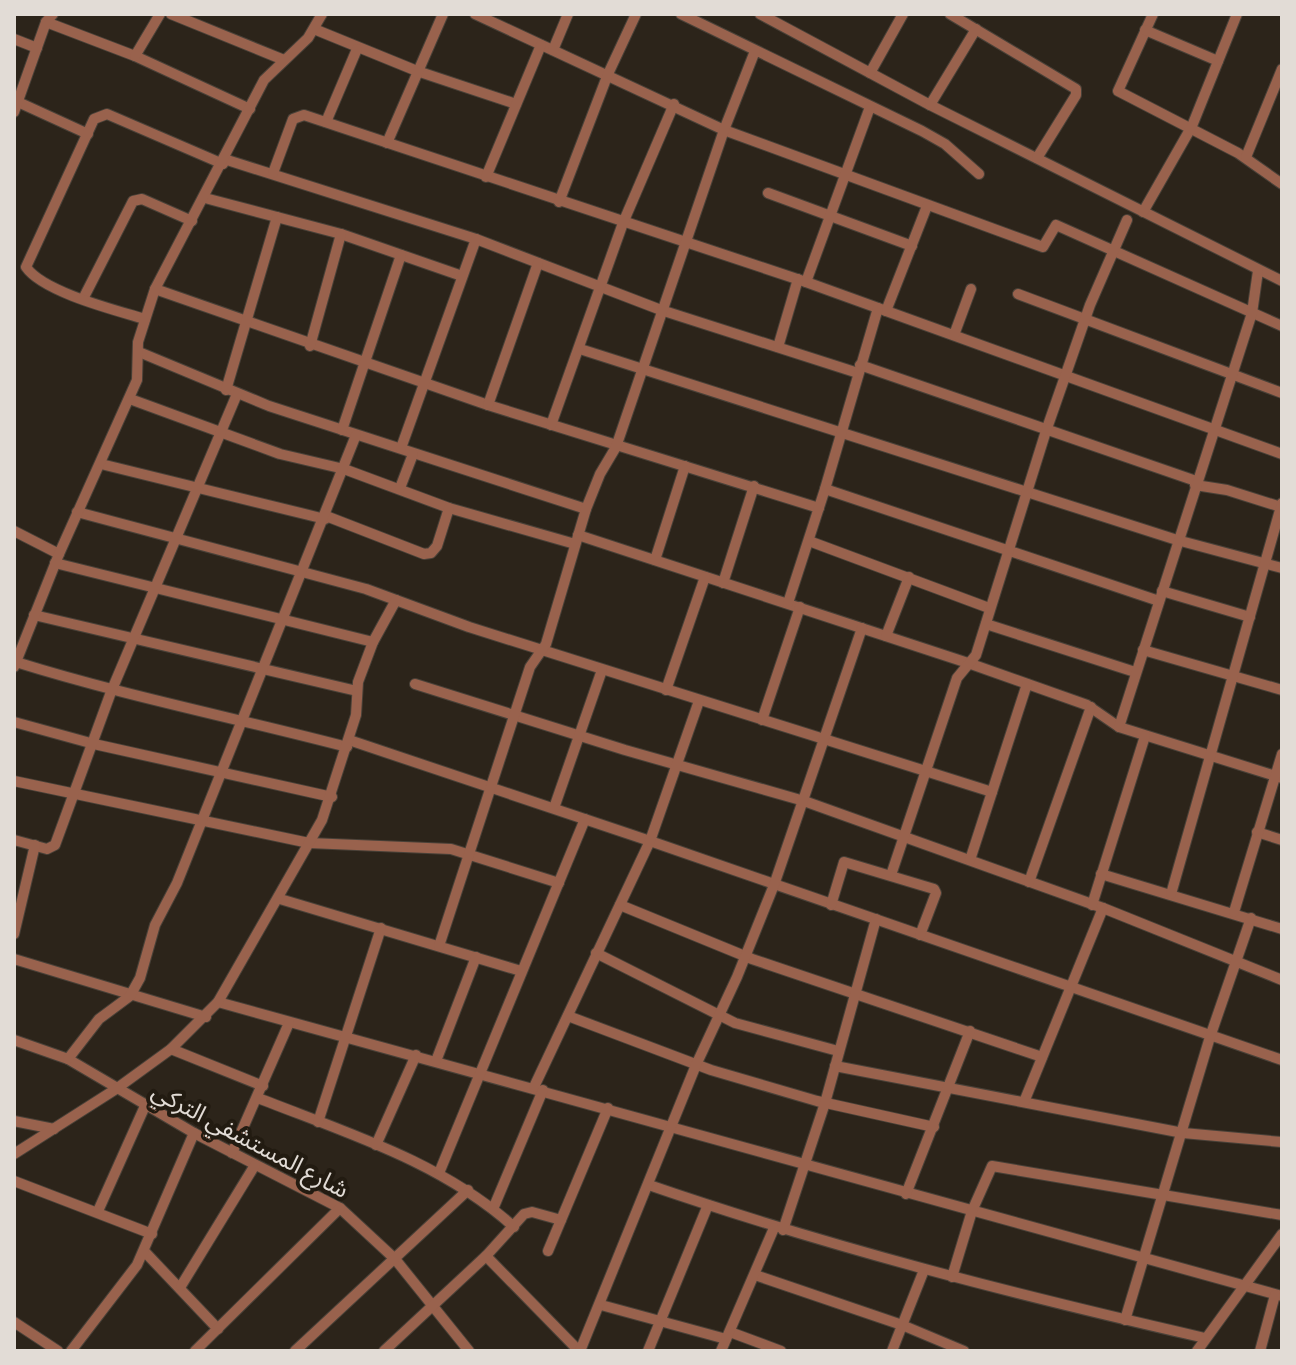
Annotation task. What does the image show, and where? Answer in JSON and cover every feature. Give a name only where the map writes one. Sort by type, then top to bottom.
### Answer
[{"type":"street","points":[[135,56],[160,14]]},
{"type":"street","points":[[171,14],[284,60]]},
{"type":"street","points":[[322,14],[314,29],[264,80],[155,289],[145,319],[139,374],[130,399],[17,649],[15,664],[111,692],[348,744],[491,788],[1282,1060]]},
{"type":"street","points":[[387,143],[443,14]]},
{"type":"street","points":[[475,14],[501,19],[541,45],[674,104],[724,130],[843,177],[1043,247],[1054,224],[1282,326]]},
{"type":"street","points":[[553,50],[568,14]]},
{"type":"street","points":[[559,202],[608,74],[636,14]]},
{"type":"street","points":[[681,14],[699,18],[755,51],[945,144],[979,174]]},
{"type":"street","points":[[870,73],[903,14]]},
{"type":"street","points":[[950,14],[1076,89],[1076,95],[1037,158]]},
{"type":"street","points":[[1153,14],[1118,91],[1192,126],[1246,157],[1282,184]]},
{"type":"street","points":[[1143,212],[1192,126],[1237,14]]},
{"type":"street","points":[[768,16],[930,105],[1282,281]]},
{"type":"street","points":[[88,134],[16,107],[49,18],[250,109]]},
{"type":"street","points":[[314,29],[357,49],[516,104]]},
{"type":"street","points":[[930,105],[976,29]]},
{"type":"street","points":[[1145,30],[1218,61]]},
{"type":"street","points":[[14,39],[37,48]]},
{"type":"street","points":[[486,177],[541,45]]},
{"type":"street","points":[[326,122],[357,49]]},
{"type":"street","points":[[439,946],[530,667],[543,651],[586,509],[600,474],[616,447],[685,241],[755,51]]},
{"type":"street","points":[[1246,157],[1282,69]]},
{"type":"street","points":[[551,425],[623,223],[674,104]]},
{"type":"street","points":[[778,347],[870,107]]},
{"type":"street","points":[[28,271],[26,264],[97,116],[107,114],[224,161],[273,173],[476,239],[661,310],[859,369],[1195,483],[1282,505],[1171,894]]},
{"type":"street","points":[[273,173],[295,116],[304,115],[802,281],[1282,454]]},
{"type":"street","points":[[768,193],[912,246]]},
{"type":"street","points":[[205,198],[341,234],[462,276]]},
{"type":"street","points":[[83,299],[133,201],[142,199],[192,221]]},
{"type":"street","points":[[788,603],[859,369],[927,206]]},
{"type":"street","points":[[14,840],[47,849],[55,845],[111,692],[220,431],[232,392],[245,323],[277,217]]},
{"type":"street","points":[[891,875],[957,678],[971,664],[986,624],[1025,492],[1085,318],[1127,220]]},
{"type":"street","points":[[310,346],[341,234]]},
{"type":"street","points":[[401,448],[476,239]]},
{"type":"street","points":[[342,430],[401,255]]},
{"type":"street","points":[[488,405],[538,263]]},
{"type":"street","points":[[14,265],[83,299],[145,319]]},
{"type":"street","points":[[1119,727],[1252,313],[1258,271]]},
{"type":"street","points":[[155,289],[310,346],[488,405],[819,508]]},
{"type":"street","points":[[954,335],[971,289]]},
{"type":"street","points":[[1018,294],[1282,393]]},
{"type":"street","points":[[580,349],[1177,540],[1282,568]]},
{"type":"street","points":[[139,352],[232,392],[586,509]]},
{"type":"street","points":[[130,399],[280,454],[344,469],[449,508],[655,560],[788,603],[1091,707],[1119,727],[1279,777]]},
{"type":"street","points":[[68,1059],[99,1019],[130,996],[140,978],[155,925],[170,898],[223,770],[356,435]]},
{"type":"street","points":[[400,488],[413,454]]},
{"type":"street","points":[[101,464],[325,518],[424,554],[431,553],[437,546],[449,508]]},
{"type":"street","points":[[655,560],[685,466]]},
{"type":"street","points":[[723,583],[754,486]]},
{"type":"street","points":[[825,489],[1007,551],[1160,596],[1250,617]]},
{"type":"street","points":[[77,512],[177,537],[396,600],[543,651],[992,792]]},
{"type":"street","points":[[14,531],[57,558],[155,590],[373,642]]},
{"type":"street","points":[[809,541],[989,608]]},
{"type":"street","points":[[666,690],[705,577]]},
{"type":"street","points":[[886,636],[909,577]]},
{"type":"street","points":[[14,1154],[116,1089],[171,1049],[218,1002],[280,899],[332,797],[356,715],[357,691],[373,642],[396,600]]},
{"type":"street","points":[[762,720],[800,607]]},
{"type":"street","points":[[34,615],[357,691]]},
{"type":"street","points":[[986,624],[1135,672]]},
{"type":"street","points":[[486,1256],[580,1351],[696,1065],[774,885],[862,628]]},
{"type":"street","points":[[1143,650],[1282,690]]},
{"type":"street","points":[[554,808],[602,670]]},
{"type":"street","points":[[415,684],[675,765],[804,801],[1097,907],[1282,980]]},
{"type":"street","points":[[970,860],[1027,684]]},
{"type":"street","points":[[493,1209],[568,1016],[650,841],[699,701]]},
{"type":"street","points":[[1029,882],[1091,707]]},
{"type":"street","points":[[14,722],[94,744],[223,770],[332,797]]},
{"type":"street","points":[[1024,1102],[1073,989],[1097,907],[1101,874],[1145,736]]},
{"type":"street","points":[[1234,912],[1257,832],[1279,777],[1282,754]]},
{"type":"street","points":[[14,781],[201,823],[309,843],[445,848],[470,853],[559,883]]},
{"type":"street","points":[[439,1173],[585,819]]},
{"type":"street","points":[[1257,832],[1282,840]]},
{"type":"street","points":[[14,934],[35,845]]},
{"type":"street","points":[[831,905],[844,862],[936,890],[920,935]]},
{"type":"street","points":[[1101,874],[1282,929]]},
{"type":"street","points":[[280,899],[521,971]]},
{"type":"street","points":[[620,905],[745,956],[1042,1057]]},
{"type":"street","points":[[1125,1320],[1210,1037],[1251,918]]},
{"type":"street","points":[[721,1351],[804,1165],[825,1103],[876,919]]},
{"type":"street","points":[[318,1122],[381,928]]},
{"type":"street","points":[[596,953],[743,1026],[838,1051]]},
{"type":"street","points":[[436,1061],[476,957]]},
{"type":"street","points":[[14,959],[206,1017]]},
{"type":"street","points":[[218,1002],[1279,1296],[1260,1351]]},
{"type":"street","points":[[568,1016],[696,1065],[825,1103],[934,1127]]},
{"type":"street","points":[[232,1153],[289,1023]]},
{"type":"street","points":[[906,1194],[970,1031]]},
{"type":"street","name":"شارع المستشفي التركي","points":[[14,1040],[68,1059],[194,1133],[340,1208],[395,1259],[469,1351]]},
{"type":"street","points":[[171,1049],[263,1086]]},
{"type":"street","points":[[376,1145],[416,1055]]},
{"type":"street","points":[[835,1066],[1183,1133],[1282,1142]]},
{"type":"street","points":[[258,1098],[439,1173],[468,1190],[514,1227]]},
{"type":"street","points":[[98,1211],[145,1106]]},
{"type":"street","points":[[548,1251],[608,1108]]},
{"type":"street","points":[[14,1121],[54,1129]]},
{"type":"street","points":[[71,1351],[144,1251],[194,1133]]},
{"type":"street","points":[[181,1286],[255,1165]]},
{"type":"street","points":[[952,1277],[972,1211],[992,1166],[1282,1215]]},
{"type":"street","points":[[14,1181],[152,1234]]},
{"type":"street","points":[[649,1185],[778,1229],[924,1270],[1205,1338]]},
{"type":"street","points":[[295,1351],[468,1190]]},
{"type":"street","points":[[648,1351],[708,1205]]},
{"type":"street","points":[[195,1351],[340,1208]]},
{"type":"street","points":[[384,1351],[486,1256],[527,1212],[561,1220]]},
{"type":"street","points":[[1197,1351],[1282,1234]]},
{"type":"street","points":[[144,1251],[181,1286],[218,1329]]},
{"type":"street","points":[[892,1351],[924,1270]]},
{"type":"street","points":[[755,1275],[902,1325],[964,1351]]},
{"type":"street","points":[[601,1305],[781,1351]]},
{"type":"street","points":[[14,1322],[58,1351]]}]
